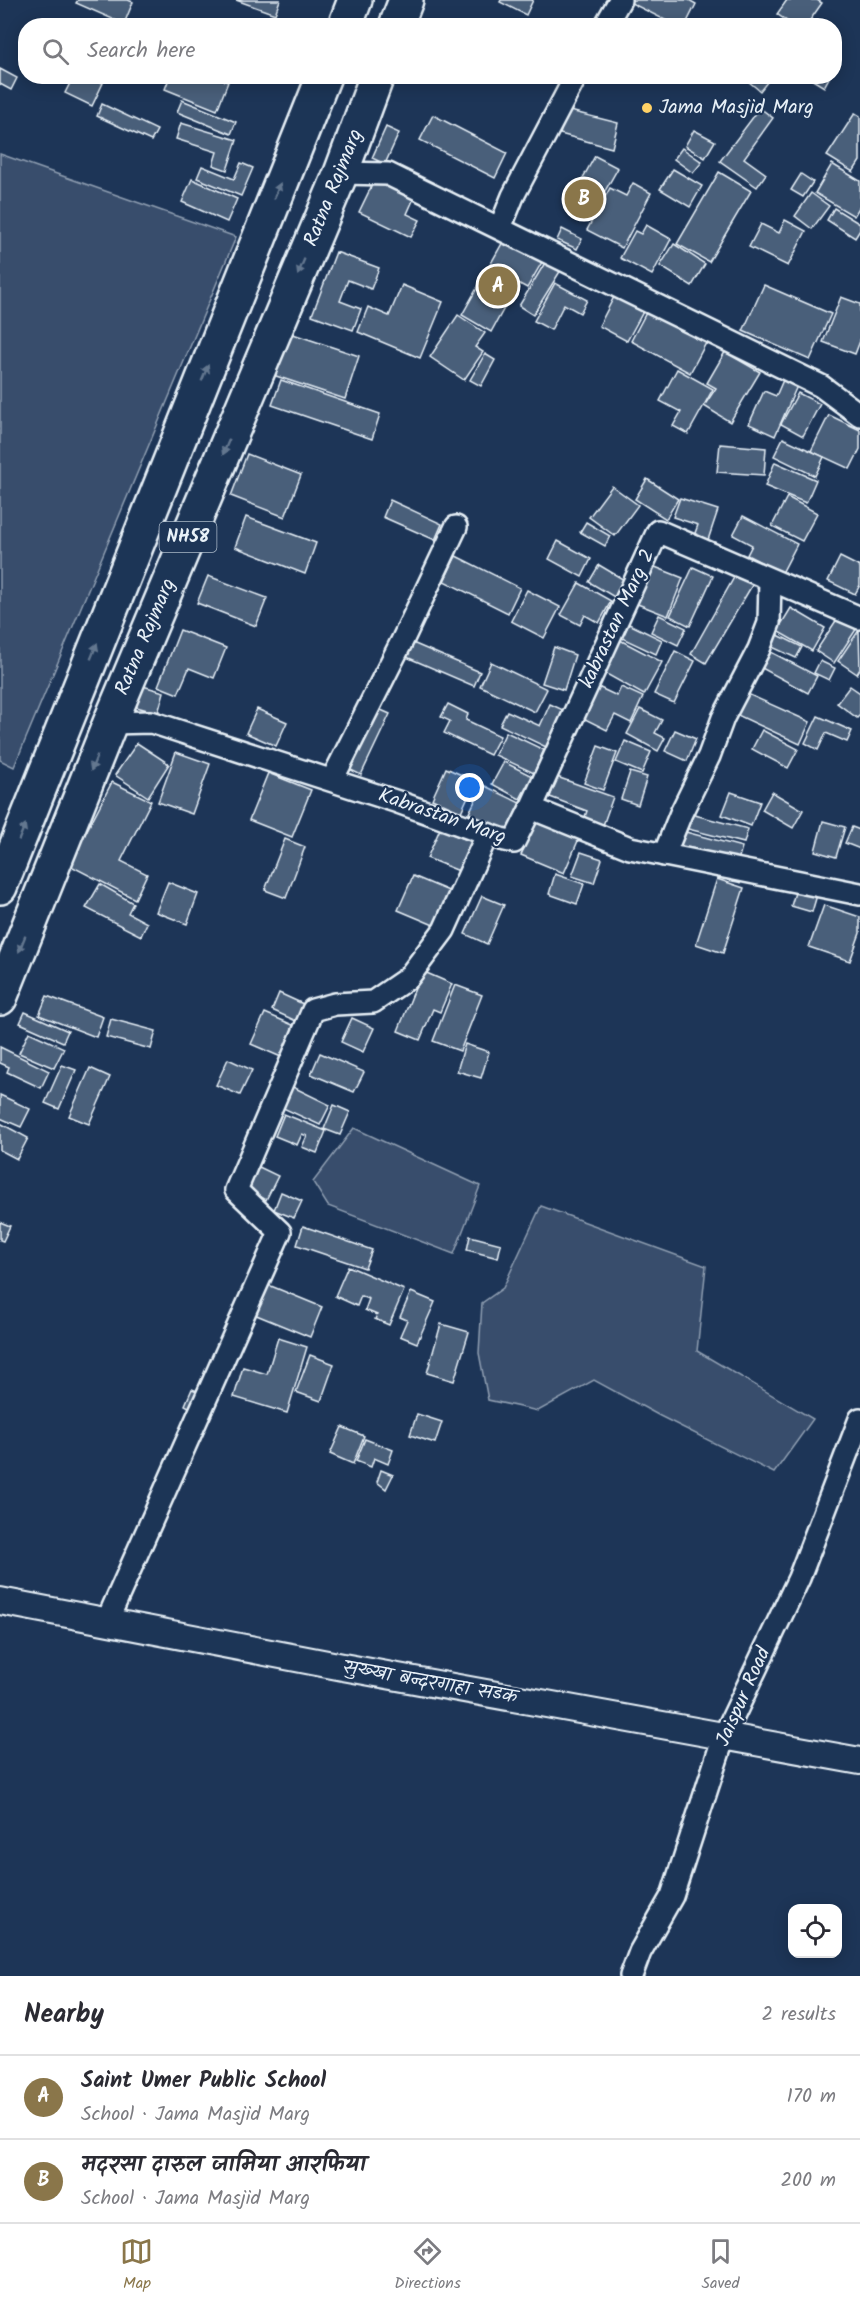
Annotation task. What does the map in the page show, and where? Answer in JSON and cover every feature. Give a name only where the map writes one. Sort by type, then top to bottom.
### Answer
[{"type":"highway","points":[[399,18],[406,0]]},
{"type":"highway","name":"NH58","points":[[0,887],[321,84]]},
{"type":"highway","name":"Ratna Rajmarg","points":[[0,998],[110,723],[341,173],[374,84]]},
{"type":"street","points":[[610,18],[620,0]]},
{"type":"street","points":[[500,228],[513,196],[572,84]]},
{"type":"street","points":[[341,173],[388,174],[821,386],[860,415]]},
{"type":"street","points":[[332,780],[456,527]]},
{"type":"street","name":"kabrastan Marg 2","points":[[531,808],[658,531],[860,618]]},
{"type":"street","points":[[664,855],[681,813],[709,756],[723,718],[759,649],[769,623],[770,580]]},
{"type":"street","name":"Kabrastan Marg","points":[[110,723],[150,722],[332,780],[487,835],[514,842],[531,808]]},
{"type":"street","points":[[531,808],[630,848],[860,894]]},
{"type":"street","points":[[107,1622],[280,1232],[236,1190],[313,1010],[335,1004],[373,1002],[408,978],[444,930],[487,835]]},
{"type":"street","name":"Jaispur Road","points":[[631,1976],[640,1952],[672,1896],[724,1736],[799,1578],[860,1419]]},
{"type":"street","name":"सुख्खा बन्दरगाहा सडक","points":[[0,1601],[860,1761]]},
{"type":"shaded area","points":[[0,154],[236,237],[14,767],[0,760]]},
{"type":"shaded area","points":[[354,1128],[480,1186],[454,1254],[328,1206],[313,1182]]},
{"type":"shaded area","points":[[541,1206],[706,1266],[697,1351],[813,1419],[774,1473],[594,1380],[538,1411],[488,1400],[479,1353],[482,1303],[503,1288]]},
{"type":"building","points":[[78,0],[128,0],[133,2],[126,18],[110,18],[76,3]]},
{"type":"building","points":[[236,0],[280,0],[275,14]]},
{"type":"building","points":[[501,0],[533,0],[526,15],[500,2]]},
{"type":"building","points":[[630,0],[689,0],[696,4],[689,18],[661,18],[629,2]]},
{"type":"building","points":[[787,0],[817,0],[822,3],[812,18],[783,18],[777,14]]},
{"type":"building","points":[[0,69],[17,78],[11,90],[0,84]]},
{"type":"building","points":[[70,84],[103,84],[92,106],[65,93]]},
{"type":"building","points":[[167,84],[227,84],[217,110],[165,89]]},
{"type":"building","points":[[752,84],[766,84],[760,91]]},
{"type":"building","points":[[182,100],[236,122],[231,134],[177,112]]},
{"type":"building","points":[[102,104],[157,130],[151,141],[97,116]]},
{"type":"building","points":[[760,108],[773,118],[744,158],[766,174],[757,187],[720,161]]},
{"type":"building","points":[[566,110],[618,123],[612,148],[560,134]]},
{"type":"building","points":[[855,113],[860,116],[860,161],[853,172],[827,156]]},
{"type":"building","points":[[433,115],[507,153],[495,178],[420,140]]},
{"type":"building","points":[[181,123],[237,140],[227,170],[213,165],[217,152],[176,139]]},
{"type":"building","points":[[386,127],[399,133],[385,164],[372,158]]},
{"type":"building","points":[[694,130],[715,141],[705,158],[685,146]]},
{"type":"building","points":[[682,148],[702,162],[693,173],[674,159]]},
{"type":"building","points":[[595,156],[618,168],[589,219],[567,207]]},
{"type":"building","points":[[241,163],[253,168],[241,196],[197,178],[202,166],[234,179]]},
{"type":"building","points":[[832,164],[860,181],[860,206],[854,216],[815,193]]},
{"type":"building","points":[[673,169],[702,186],[690,207],[660,189]]},
{"type":"building","points":[[719,172],[751,191],[709,262],[677,244]]},
{"type":"building","points":[[801,174],[813,182],[803,197],[791,190]]},
{"type":"building","points":[[192,179],[237,199],[227,222],[182,202]]},
{"type":"building","points":[[375,179],[414,198],[407,214],[420,220],[411,237],[359,212]]},
{"type":"building","points":[[633,183],[651,193],[622,248],[587,230],[610,188],[626,196]]},
{"type":"building","points":[[811,193],[829,206],[812,229],[795,216]]},
{"type":"building","points":[[834,208],[860,224],[860,230],[855,238],[827,220]]},
{"type":"building","points":[[785,220],[806,231],[788,266],[749,247],[761,224],[779,233]]},
{"type":"building","points":[[646,225],[671,239],[652,275],[620,258],[635,231],[641,234]]},
{"type":"building","points":[[562,229],[582,239],[577,249],[557,240]]},
{"type":"building","points":[[504,240],[542,262],[527,288],[518,283],[491,332],[462,315]]},
{"type":"building","points":[[674,244],[705,264],[692,286],[660,266]]},
{"type":"building","points":[[336,252],[379,268],[371,289],[348,280],[340,301],[361,309],[353,330],[312,315]]},
{"type":"building","points":[[546,261],[561,270],[533,315],[519,306]]},
{"type":"building","points":[[555,283],[587,300],[580,313],[564,304],[551,330],[534,321]]},
{"type":"building","points":[[402,285],[443,302],[420,358],[358,332],[368,307],[389,316]]},
{"type":"building","points":[[764,285],[831,314],[810,360],[743,331]]},
{"type":"building","points":[[616,293],[645,308],[627,341],[599,326]]},
{"type":"building","points":[[841,297],[860,304],[860,341],[855,354],[823,342]]},
{"type":"building","points":[[648,309],[707,341],[690,373],[631,341]]},
{"type":"building","points":[[458,315],[485,333],[475,347],[483,352],[464,380],[430,357]]},
{"type":"building","points":[[275,328],[359,356],[345,399],[261,371]]},
{"type":"building","points":[[725,352],[760,372],[730,422],[704,406],[716,388],[707,383]]},
{"type":"building","points":[[485,354],[495,360],[481,386],[470,380]]},
{"type":"building","points":[[677,369],[713,389],[688,434],[673,426],[681,412],[660,401]]},
{"type":"building","points":[[281,380],[380,414],[372,439],[272,405]]},
{"type":"building","points":[[783,380],[797,386],[775,436],[749,424],[764,391],[776,396]]},
{"type":"building","points":[[798,393],[820,404],[803,436],[781,424]]},
{"type":"building","points":[[829,415],[860,430],[860,449],[850,469],[811,451]]},
{"type":"building","points":[[783,438],[824,457],[815,476],[774,456]]},
{"type":"building","points":[[720,444],[766,448],[764,475],[717,472]]},
{"type":"building","points":[[247,454],[301,475],[285,517],[231,496]]},
{"type":"building","points":[[775,462],[816,480],[806,503],[765,486]]},
{"type":"building","points":[[647,479],[678,499],[666,519],[635,499]]},
{"type":"building","points":[[612,486],[638,505],[615,536],[589,517]]},
{"type":"building","points":[[787,497],[817,513],[802,541],[772,526]]},
{"type":"building","points":[[680,498],[718,510],[706,546],[692,541],[698,525],[673,517]]},
{"type":"building","points":[[390,500],[442,524],[435,540],[383,517]]},
{"type":"building","points":[[743,516],[797,544],[782,573],[747,555],[752,545],[733,535]]},
{"type":"building","points":[[246,517],[316,543],[305,574],[235,547]]},
{"type":"building","points":[[586,522],[610,536],[605,546],[580,532]]},
{"type":"building","points":[[558,541],[591,559],[582,577],[549,559]]},
{"type":"building","points":[[456,556],[520,588],[508,613],[444,581]]},
{"type":"building","points":[[840,557],[860,567],[860,585],[855,594],[828,581]]},
{"type":"building","points":[[599,565],[626,581],[616,598],[589,582]]},
{"type":"building","points":[[650,565],[683,578],[668,616],[635,603]]},
{"type":"building","points":[[693,567],[713,576],[690,626],[670,616]]},
{"type":"building","points":[[736,574],[754,582],[706,663],[691,654]]},
{"type":"building","points":[[208,576],[267,598],[256,626],[197,603]]},
{"type":"building","points":[[579,583],[611,601],[599,623],[585,615],[580,625],[561,615]]},
{"type":"building","points":[[527,590],[560,607],[544,638],[511,621]]},
{"type":"building","points":[[791,608],[825,628],[812,651],[777,631]]},
{"type":"building","points":[[659,615],[686,628],[678,645],[651,632]]},
{"type":"building","points":[[839,616],[857,628],[834,663],[816,651]]},
{"type":"building","points":[[629,624],[662,640],[656,654],[622,638]]},
{"type":"building","points":[[180,630],[226,648],[214,678],[189,668],[178,694],[158,686]]},
{"type":"building","points":[[859,630],[860,669],[857,674],[838,661]]},
{"type":"building","points":[[776,634],[802,647],[796,658],[770,646]]},
{"type":"building","points":[[618,639],[662,662],[644,695],[601,671]]},
{"type":"building","points":[[408,641],[480,672],[474,686],[402,655]]},
{"type":"building","points":[[554,647],[575,655],[564,690],[542,683]]},
{"type":"building","points":[[767,650],[817,676],[808,693],[758,666]]},
{"type":"building","points":[[675,651],[695,661],[674,703],[654,694]]},
{"type":"building","points":[[820,661],[835,668],[829,680],[814,673]]},
{"type":"building","points":[[491,662],[547,689],[535,712],[480,686]]},
{"type":"building","points":[[132,683],[164,692],[158,713],[126,704]]},
{"type":"building","points":[[850,686],[860,693],[860,715],[857,718],[837,703]]},
{"type":"building","points":[[598,687],[617,696],[621,687],[643,697],[631,723],[615,715],[607,730],[583,718]]},
{"type":"building","points":[[741,691],[810,722],[800,744],[731,712]]},
{"type":"building","points":[[448,704],[468,714],[466,720],[500,736],[490,755],[444,733],[450,721],[441,717]]},
{"type":"building","points":[[550,704],[563,710],[546,747],[500,725],[507,711],[540,726]]},
{"type":"building","points":[[374,707],[390,714],[361,775],[345,767]]},
{"type":"building","points":[[257,709],[287,722],[276,746],[246,733]]},
{"type":"building","points":[[640,709],[662,720],[655,733],[665,738],[658,751],[627,734]]},
{"type":"building","points":[[818,716],[852,731],[847,742],[826,733],[818,750],[805,743]]},
{"type":"building","points":[[675,730],[696,739],[687,761],[665,751]]},
{"type":"building","points":[[762,730],[798,749],[788,768],[752,749]]},
{"type":"building","points":[[506,732],[544,750],[534,773],[495,755]]},
{"type":"building","points":[[625,741],[651,752],[642,773],[616,762]]},
{"type":"building","points":[[137,743],[169,764],[148,797],[115,775]]},
{"type":"building","points":[[598,746],[617,753],[603,790],[584,783]]},
{"type":"building","points":[[176,752],[210,764],[192,814],[158,802]]},
{"type":"building","points":[[504,762],[532,776],[520,799],[492,784]]},
{"type":"building","points":[[446,768],[475,781],[461,812],[432,799]]},
{"type":"building","points":[[630,772],[647,777],[638,805],[621,799]]},
{"type":"building","points":[[268,773],[311,790],[292,837],[249,820]]},
{"type":"building","points":[[557,777],[613,797],[601,831],[582,825],[587,811],[550,797]]},
{"type":"building","points":[[112,782],[151,801],[121,861],[147,874],[135,899],[69,865]]},
{"type":"building","points":[[483,785],[520,803],[506,831],[469,813]]},
{"type":"building","points":[[731,792],[760,802],[751,826],[722,815]]},
{"type":"building","points":[[772,792],[803,810],[793,828],[762,810]]},
{"type":"building","points":[[691,814],[748,829],[744,843],[688,829]]},
{"type":"building","points":[[538,815],[581,834],[564,873],[521,855]]},
{"type":"building","points":[[823,821],[845,827],[836,857],[815,851]]},
{"type":"building","points":[[852,827],[860,830],[860,849],[845,843]]},
{"type":"building","points":[[440,829],[472,842],[459,871],[427,858]]},
{"type":"building","points":[[682,831],[742,847],[737,864],[677,848]]},
{"type":"building","points":[[285,839],[305,847],[286,898],[265,890]]},
{"type":"building","points":[[581,852],[602,859],[594,883],[572,876]]},
{"type":"building","points":[[555,874],[584,884],[577,904],[549,894]]},
{"type":"building","points":[[413,876],[451,892],[436,926],[398,910]]},
{"type":"building","points":[[717,879],[744,888],[723,953],[696,944]]},
{"type":"building","points":[[168,882],[198,894],[187,924],[156,912]]},
{"type":"building","points":[[100,884],[133,903],[128,913],[147,923],[141,936],[86,908]]},
{"type":"building","points":[[796,889],[817,895],[812,912],[791,906]]},
{"type":"building","points":[[482,896],[504,905],[487,944],[465,934]]},
{"type":"building","points":[[824,905],[860,917],[860,933],[850,961],[809,947]]},
{"type":"building","points":[[422,971],[452,984],[440,1012],[433,1009],[420,1040],[398,1031]]},
{"type":"building","points":[[455,985],[482,995],[460,1051],[433,1041]]},
{"type":"building","points":[[279,993],[303,1004],[296,1021],[272,1010]]},
{"type":"building","points":[[47,996],[103,1017],[96,1037],[39,1015]]},
{"type":"building","points":[[25,1012],[68,1031],[63,1042],[20,1023]]},
{"type":"building","points":[[265,1013],[295,1026],[281,1057],[251,1044]]},
{"type":"building","points":[[352,1018],[374,1028],[363,1052],[341,1042]]},
{"type":"building","points":[[111,1019],[156,1031],[151,1049],[106,1037]]},
{"type":"building","points":[[29,1032],[64,1048],[54,1068],[19,1053]]},
{"type":"building","points":[[465,1044],[489,1052],[481,1078],[457,1071]]},
{"type":"building","points":[[0,1047],[49,1071],[41,1088],[7,1072],[9,1067],[0,1063]]},
{"type":"building","points":[[320,1053],[364,1072],[354,1092],[311,1074]]},
{"type":"building","points":[[228,1059],[252,1070],[240,1095],[216,1085]]},
{"type":"building","points":[[62,1065],[76,1070],[59,1109],[45,1103]]},
{"type":"building","points":[[90,1068],[110,1077],[89,1124],[69,1116]]},
{"type":"building","points":[[293,1087],[330,1105],[320,1125],[283,1108]]},
{"type":"building","points":[[0,1095],[30,1109],[21,1127],[0,1118]]},
{"type":"building","points":[[334,1105],[350,1112],[340,1135],[324,1129]]},
{"type":"building","points":[[284,1114],[326,1131],[317,1153],[302,1147],[307,1136],[302,1134],[297,1145],[275,1136]]},
{"type":"building","points":[[0,1123],[28,1138],[17,1159],[0,1150]]},
{"type":"building","points":[[257,1166],[278,1176],[266,1200],[247,1188]]},
{"type":"building","points":[[281,1192],[302,1201],[294,1218],[274,1210]]},
{"type":"building","points":[[0,1222],[10,1226],[3,1241],[0,1240]]},
{"type":"building","points":[[303,1226],[372,1250],[365,1268],[297,1245]]},
{"type":"building","points":[[470,1236],[501,1244],[498,1258],[467,1250]]},
{"type":"building","points":[[348,1266],[404,1290],[389,1325],[375,1319],[377,1315],[365,1310],[369,1299],[361,1296],[357,1306],[335,1296]]},
{"type":"building","points":[[266,1284],[322,1307],[310,1337],[254,1314]]},
{"type":"building","points":[[411,1292],[435,1302],[417,1343],[400,1336],[407,1320],[400,1317]]},
{"type":"building","points":[[441,1324],[469,1332],[454,1381],[427,1373]]},
{"type":"building","points":[[278,1338],[307,1347],[287,1413],[234,1397],[243,1367],[267,1374]]},
{"type":"building","points":[[310,1355],[334,1364],[321,1401],[296,1392]]},
{"type":"building","points":[[192,1389],[202,1393],[194,1410],[185,1405]]},
{"type":"building","points":[[417,1414],[442,1422],[435,1443],[410,1435]]},
{"type":"building","points":[[342,1427],[364,1436],[353,1464],[330,1454]]},
{"type":"building","points":[[365,1439],[393,1450],[388,1464],[374,1458],[371,1467],[356,1461]]},
{"type":"building","points":[[381,1470],[393,1475],[386,1489],[377,1482]]},
{"type":"place","name":"Jama Masjid Marg","points":[[647,108]]},
{"type":"place","name":"मदरसा दारुल जामिया आरफिया","points":[[584,199]]},
{"type":"place","name":"Saint Umer Public School","points":[[498,286]]}]
